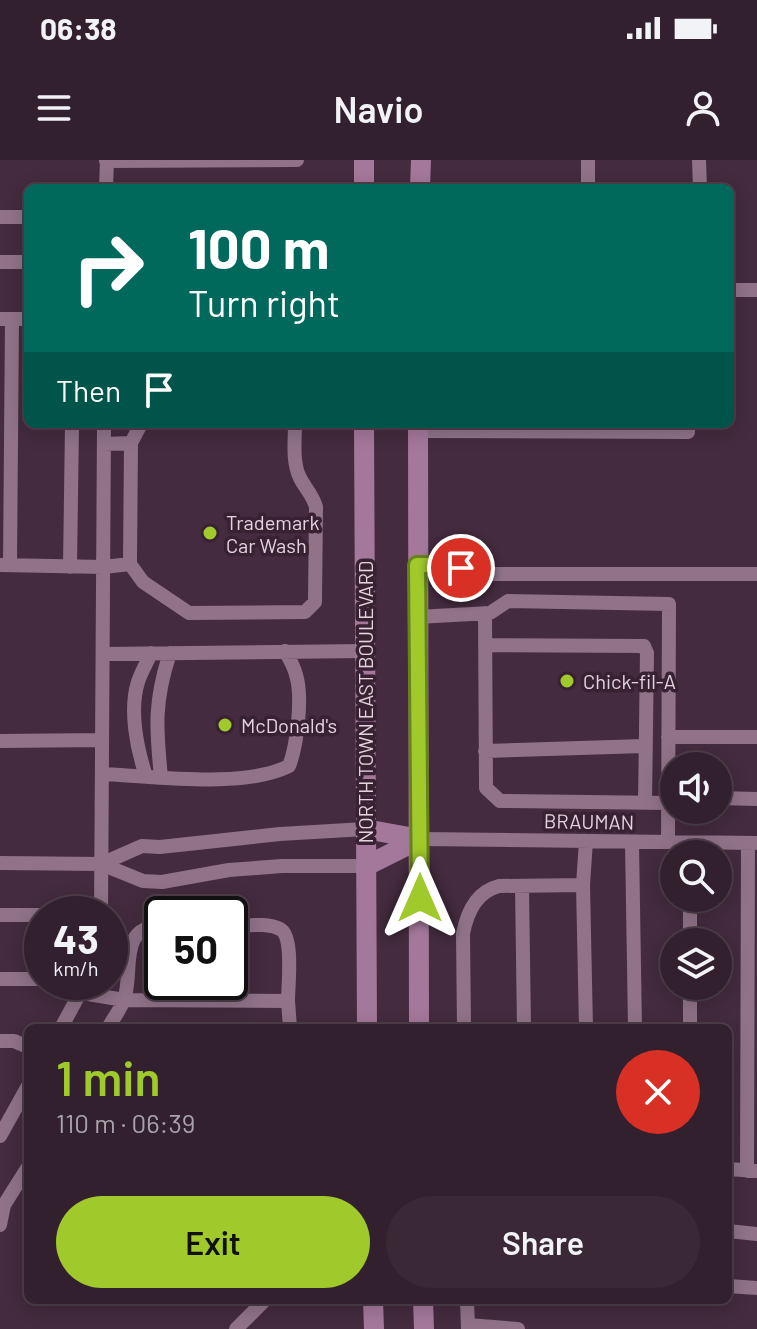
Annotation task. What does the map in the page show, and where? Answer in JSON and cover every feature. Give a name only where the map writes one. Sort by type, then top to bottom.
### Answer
[{"type":"main road","points":[[364,160],[364,184]]},
{"type":"main road","points":[[420,184],[421,160]]},
{"type":"main road","name":"NORTH TOWN EAST BOULEVARD","points":[[364,428],[367,1024]]},
{"type":"main road","points":[[418,428],[419,1024]]},
{"type":"main road","points":[[365,829],[420,839]]},
{"type":"main road","points":[[366,866],[420,839]]},
{"type":"main road","points":[[373,1304],[374,1329]]},
{"type":"main road","points":[[423,1304],[424,1329]]},
{"type":"lane","points":[[106,184],[106,161],[297,160]]},
{"type":"lane","points":[[588,160],[588,184]]},
{"type":"lane","points":[[699,160],[700,184]]},
{"type":"lane","points":[[0,217],[24,217]]},
{"type":"lane","points":[[0,262],[24,262]]},
{"type":"lane","points":[[734,290],[757,290]]},
{"type":"lane","points":[[6,319],[5,565],[104,567],[130,564]]},
{"type":"lane","points":[[70,567],[72,428]]},
{"type":"lane","points":[[101,896],[104,428]]},
{"type":"lane","points":[[139,428],[131,443],[130,564],[143,582],[189,613],[305,612],[311,609],[315,602],[316,507],[314,497],[298,475],[295,428]]},
{"type":"lane","points":[[472,428],[688,432],[688,428]]},
{"type":"lane","points":[[104,444],[131,443]]},
{"type":"lane","points":[[417,565],[455,565],[475,574],[757,574]]},
{"type":"lane","points":[[417,617],[485,613],[508,601],[669,604],[668,752]]},
{"type":"lane","points":[[485,613],[486,788],[500,801],[660,801]]},
{"type":"lane","points":[[485,645],[644,646],[647,653],[645,803]]},
{"type":"lane","points":[[102,774],[242,780],[273,774],[289,766],[294,754],[299,689],[285,651]]},
{"type":"lane","points":[[103,654],[364,651]]},
{"type":"lane","points":[[146,776],[139,753],[136,700],[137,684],[151,653]]},
{"type":"lane","points":[[161,777],[156,722],[158,687],[170,653]]},
{"type":"lane","points":[[668,737],[757,737]]},
{"type":"lane","points":[[0,741],[102,740]]},
{"type":"lane","points":[[485,751],[644,746]]},
{"type":"lane","points":[[732,798],[757,799]]},
{"type":"lane","points":[[101,864],[142,846],[365,829]]},
{"type":"lane","name":"BRAUMAN","points":[[420,839],[660,842]]},
{"type":"lane","points":[[586,841],[583,885],[586,1024]]},
{"type":"lane","points":[[632,842],[635,1024]]},
{"type":"lane","points":[[732,1169],[752,1171],[753,843]]},
{"type":"lane","name":"BRAUMAN","points":[[732,845],[753,843]]},
{"type":"lane","points":[[0,863],[101,864],[143,881],[162,882],[229,870],[282,866],[366,866]]},
{"type":"lane","points":[[464,1024],[465,919],[486,889],[499,886],[583,885]]},
{"type":"lane","points":[[522,886],[524,1024]]},
{"type":"lane","points":[[0,915],[24,915]]},
{"type":"lane","points":[[248,926],[282,929],[289,939],[290,1024]]},
{"type":"lane","points":[[128,967],[136,934],[144,928]]},
{"type":"lane","points":[[0,979],[24,979]]},
{"type":"lane","points":[[63,1024],[77,1000]]},
{"type":"lane","points":[[110,1024],[124,1000],[288,1001]]},
{"type":"lane","points":[[690,1000],[690,1024]]},
{"type":"lane","points":[[0,1041],[14,1041],[24,1045]]},
{"type":"lane","points":[[0,1136],[6,1111],[24,1091]]},
{"type":"lane","points":[[0,1225],[4,1205],[24,1173]]},
{"type":"lane","points":[[732,1231],[757,1234]]},
{"type":"lane","points":[[732,1286],[757,1288]]},
{"type":"lane","points":[[236,1329],[261,1304]]},
{"type":"lane","points":[[467,1304],[468,1327],[518,1329]]},
{"type":"place","name":"Trademark Car Wash","points":[[210,533]]},
{"type":"place","name":"Chick-fil-A","points":[[567,681]]},
{"type":"place","name":"McDonald's","points":[[225,725]]},
{"type":"route","points":[[420,898],[417,565],[455,565],[461,568]]}]
